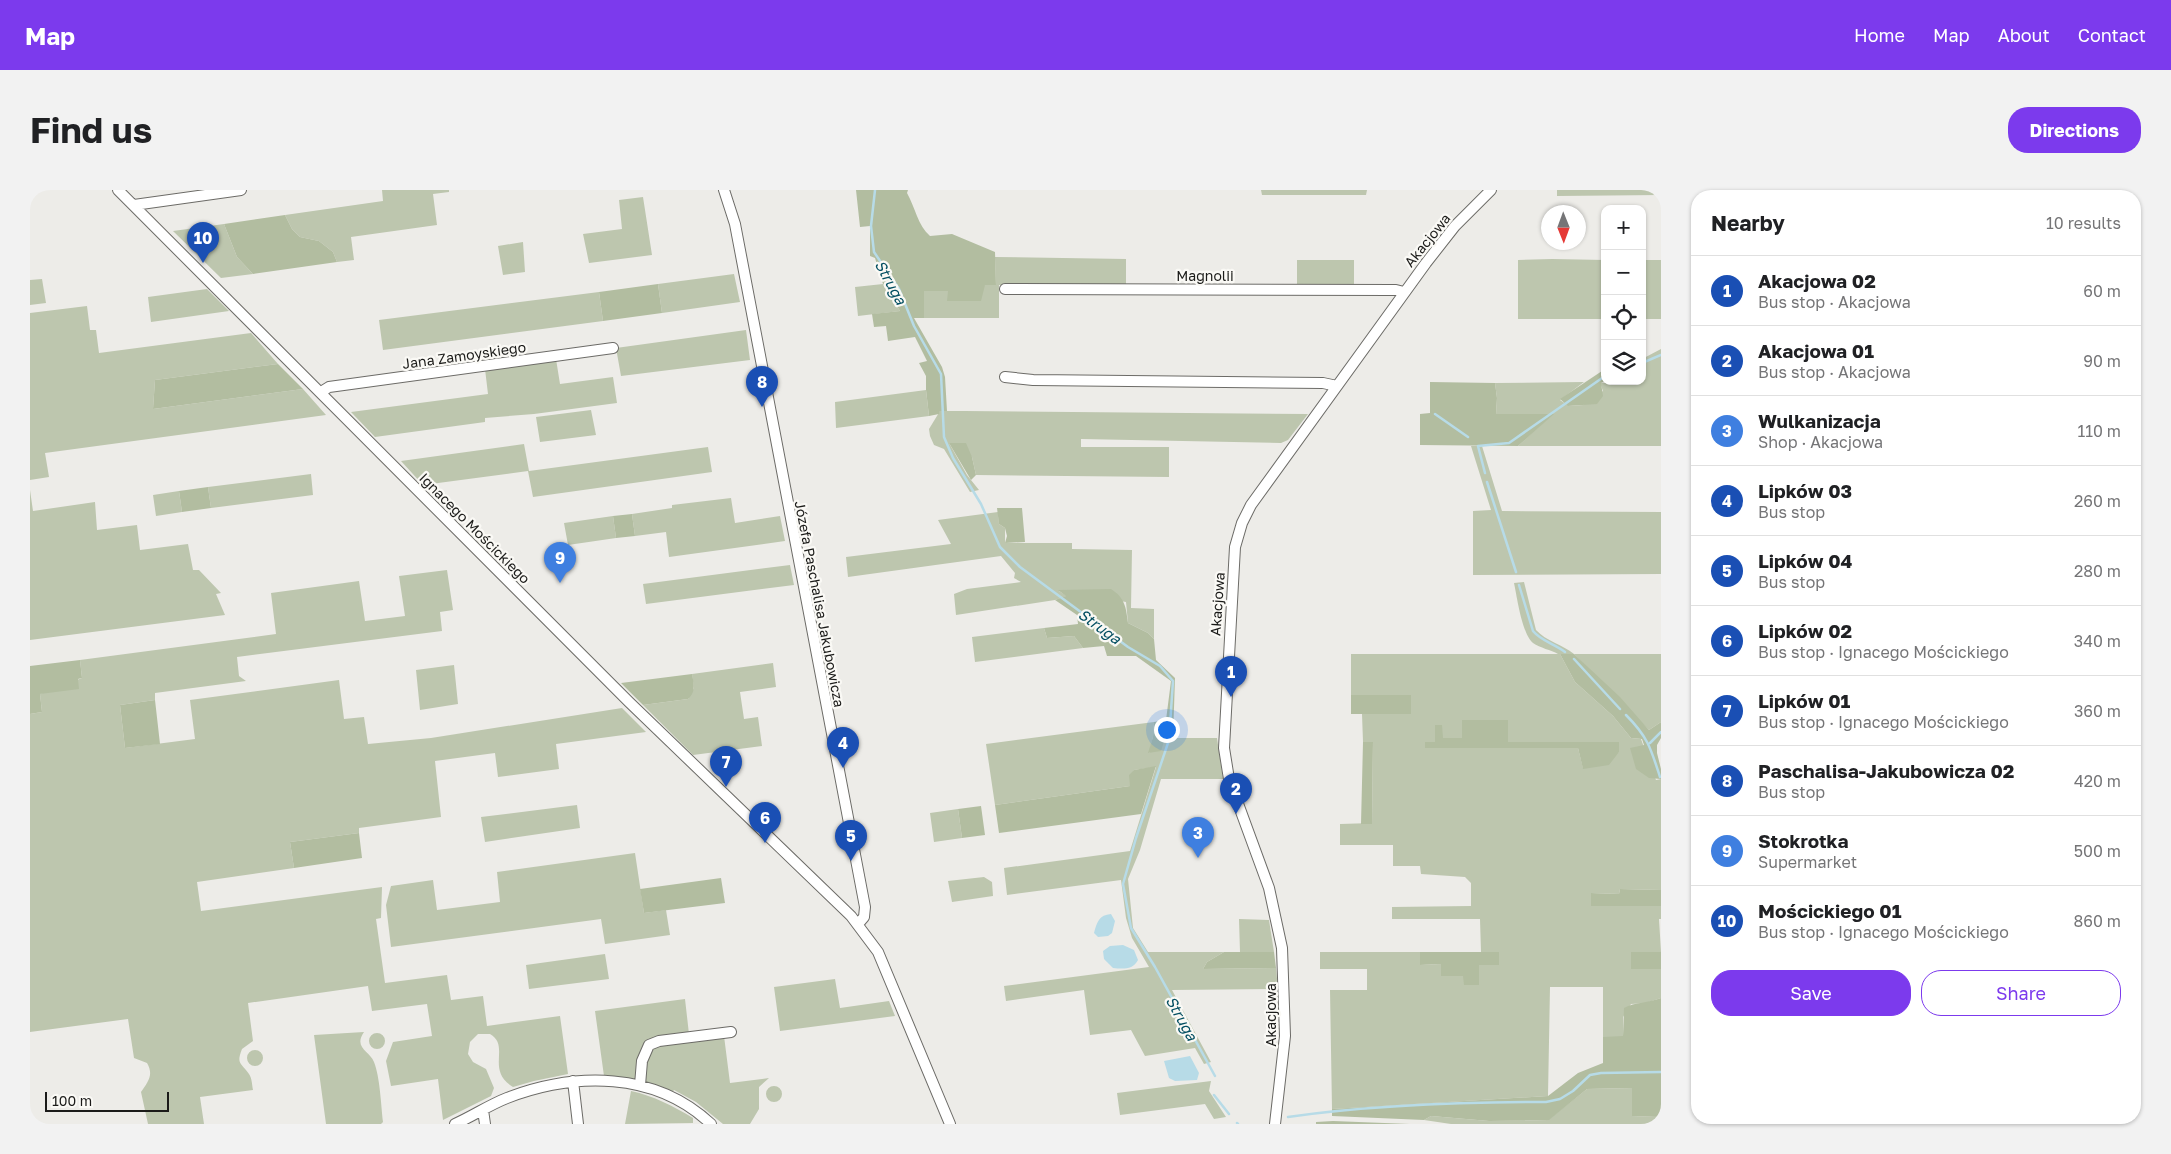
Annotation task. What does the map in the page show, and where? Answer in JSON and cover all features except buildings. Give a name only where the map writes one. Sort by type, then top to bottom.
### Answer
[{"type":"street","name":"Ignacego Mościckiego","points":[[118,190],[629,702],[858,924]]},
{"type":"street","points":[[134,205],[241,190]]},
{"type":"street","name":"Józefa Paschalisa Jakubowicza","points":[[724,190],[735,224],[865,907],[864,917],[858,924]]},
{"type":"street","name":"Akacjowa","points":[[1274,1124],[1285,1036],[1282,948],[1269,888],[1230,779],[1224,748],[1233,565],[1238,534],[1251,505],[1404,292],[1455,226],[1490,190]]},
{"type":"street","name":"Magnolii","points":[[1005,289],[1396,290],[1404,292]]},
{"type":"street","name":"Jana Zamoyskiego","points":[[320,392],[329,387],[613,348]]},
{"type":"street","points":[[1005,377],[1033,380],[1323,382],[1337,386]]},
{"type":"street","points":[[858,924],[878,952],[950,1124]]},
{"type":"street","points":[[640,1085],[642,1061],[649,1045],[659,1041],[731,1032]]},
{"type":"street","points":[[455,1124],[506,1099],[543,1086],[594,1080],[640,1085],[657,1090],[689,1106],[711,1124]]},
{"type":"street","points":[[573,1081],[578,1124]]},
{"type":"street","points":[[483,1110],[485,1124]]},
{"type":"green space","points":[[382,190],[449,190],[449,192],[433,194],[437,225],[351,237],[354,260],[337,262],[333,252],[319,241],[300,237],[292,229],[285,215],[383,201]]},
{"type":"green space","points":[[856,190],[908,190],[907,193],[920,222],[930,236],[952,234],[995,252],[996,285],[985,285],[981,301],[947,301],[948,291],[924,291],[924,318],[914,318],[942,367],[945,377],[947,411],[940,411],[939,414],[929,416],[926,376],[919,363],[927,361],[915,337],[888,341],[886,326],[874,327],[872,314],[900,311],[883,284],[875,258],[870,256],[870,226],[860,227]]},
{"type":"green space","points":[[1261,190],[1367,190],[1366,195],[1262,195]]},
{"type":"green space","points":[[1557,190],[1661,190],[1661,195],[1557,196]]},
{"type":"green space","points":[[643,197],[652,255],[589,263],[583,234],[622,229],[619,200]]},
{"type":"green space","points":[[285,215],[292,229],[300,237],[319,241],[333,252],[337,262],[253,274],[237,257],[224,224]]},
{"type":"green space","points":[[224,224],[237,257],[253,274],[221,278],[173,231]]},
{"type":"green space","points":[[523,242],[525,272],[503,275],[498,246]]},
{"type":"green space","points":[[995,257],[1126,259],[1126,286],[999,285],[999,318],[924,318],[923,291],[948,291],[948,301],[985,285],[996,285]]},
{"type":"green space","points":[[1297,260],[1354,260],[1354,287],[1297,286]]},
{"type":"green space","points":[[1518,260],[1601,260],[1601,319],[1518,319]]},
{"type":"green space","points":[[1646,260],[1661,260],[1661,319],[1646,319]]},
{"type":"green space","points":[[734,274],[740,302],[662,313],[658,284]]},
{"type":"green space","points":[[42,279],[46,303],[30,305],[30,280]]},
{"type":"green space","points":[[658,284],[662,313],[603,321],[599,292]]},
{"type":"green space","points":[[883,284],[900,311],[858,316],[855,287]]},
{"type":"green space","points":[[207,289],[229,311],[151,322],[148,297]]},
{"type":"green space","points":[[599,292],[603,321],[383,350],[379,320]]},
{"type":"green space","points":[[87,306],[90,330],[96,330],[99,353],[251,333],[278,364],[155,380],[153,409],[303,389],[326,415],[45,453],[49,477],[30,480],[30,313]]},
{"type":"green space","points":[[746,330],[750,360],[621,376],[616,348]]},
{"type":"green space","points":[[1661,349],[1661,446],[1518,446],[1553,414],[1496,414],[1497,398],[1495,383],[1584,382],[1560,400],[1569,406],[1583,405],[1603,391],[1600,383],[1601,385],[1646,385],[1646,357]]},
{"type":"green space","points":[[556,359],[560,384],[613,377],[617,403],[534,414],[485,418],[485,422],[375,437],[351,412],[488,394],[485,369]]},
{"type":"green space","points":[[278,364],[303,389],[153,409],[155,380]]},
{"type":"green space","points":[[1601,372],[1603,396],[1597,404],[1568,406],[1560,399]]},
{"type":"green space","points":[[1430,382],[1495,383],[1497,398],[1496,414],[1554,414],[1518,446],[1420,445],[1420,414],[1430,413]]},
{"type":"green space","points":[[926,390],[929,416],[836,428],[835,402]]},
{"type":"green space","points":[[591,410],[596,435],[540,442],[536,417]]},
{"type":"green space","points":[[940,411],[1308,414],[1288,440],[1281,443],[1081,439],[1081,447],[1169,447],[1169,477],[976,475],[972,457],[949,443],[967,475],[979,490],[970,492],[944,449],[934,445],[930,436],[929,429]]},
{"type":"green space","points":[[949,443],[966,443],[972,457],[976,475],[971,480]]},
{"type":"green space","points":[[524,444],[529,471],[708,447],[712,472],[533,497],[528,471],[423,485],[401,461]]},
{"type":"green space","points":[[1471,446],[1482,446],[1502,511],[1661,512],[1661,574],[1473,575],[1473,511],[1491,510]]},
{"type":"green space","points":[[311,474],[313,495],[211,508],[208,487]]},
{"type":"green space","points":[[208,487],[211,508],[182,512],[179,491]]},
{"type":"green space","points":[[30,490],[33,511],[95,502],[97,530],[137,525],[140,550],[188,544],[193,570],[199,570],[221,593],[216,594],[225,615],[30,640]]},
{"type":"green space","points":[[179,491],[182,512],[156,516],[153,495]]},
{"type":"green space","points":[[731,498],[735,523],[780,516],[785,541],[669,557],[666,532],[635,536],[632,514],[672,508],[672,505]]},
{"type":"green space","points":[[997,508],[1022,508],[1025,542],[1005,543],[1007,536],[1005,528],[999,524]]},
{"type":"green space","points":[[998,512],[999,524],[1005,528],[1005,543],[1072,543],[1072,549],[1132,550],[1131,608],[1154,609],[1154,639],[1148,633],[1128,623],[1126,602],[1059,591],[1067,596],[1055,600],[956,615],[954,594],[967,589],[1021,582],[1014,578],[1015,573],[1001,556],[848,577],[846,557],[951,544],[938,520]]},
{"type":"green space","points":[[632,514],[635,536],[616,538],[613,516]]},
{"type":"green space","points":[[613,516],[616,538],[568,545],[564,523]]},
{"type":"green space","points":[[790,565],[794,585],[646,604],[643,584]]},
{"type":"green space","points":[[447,570],[453,610],[440,612],[442,631],[237,657],[239,676],[246,681],[155,693],[155,700],[120,705],[125,748],[195,739],[190,700],[339,680],[344,719],[364,717],[368,744],[431,738],[622,708],[646,732],[556,744],[559,769],[498,777],[495,753],[435,761],[441,817],[359,828],[359,833],[290,842],[294,868],[197,882],[201,911],[382,887],[381,918],[376,919],[385,983],[447,975],[451,1000],[483,996],[487,1026],[560,1016],[568,1074],[513,1087],[505,1080],[501,1073],[499,1045],[496,1039],[490,1034],[478,1034],[470,1042],[468,1054],[473,1062],[486,1069],[494,1088],[491,1096],[443,1120],[438,1079],[391,1086],[386,1061],[393,1042],[432,1036],[427,1004],[372,1011],[368,986],[248,1003],[253,1041],[242,1049],[239,1061],[250,1076],[253,1090],[200,1097],[204,1124],[148,1124],[141,1092],[148,1082],[150,1071],[147,1063],[134,1058],[128,1019],[30,1032],[30,714],[42,712],[40,694],[82,678],[80,660],[276,634],[271,593],[359,581],[365,621],[405,616],[399,576]]},
{"type":"green space","points":[[1524,582],[1536,630],[1574,654],[1560,654],[1575,682],[1613,716],[1631,738],[1641,739],[1656,780],[1661,779],[1661,890],[1620,889],[1619,894],[1591,893],[1591,906],[1661,906],[1661,919],[1659,919],[1661,952],[1632,952],[1631,968],[1661,969],[1661,998],[1646,1003],[1631,1004],[1623,1017],[1623,1037],[1603,1037],[1603,987],[1550,987],[1548,1096],[1332,1109],[1330,990],[1367,990],[1367,969],[1320,969],[1320,952],[1420,952],[1420,965],[1441,964],[1479,984],[1479,965],[1499,964],[1498,952],[1481,952],[1480,919],[1392,919],[1392,907],[1471,906],[1471,883],[1465,877],[1421,874],[1420,866],[1393,866],[1393,845],[1340,845],[1340,824],[1372,823],[1373,742],[1363,742],[1362,714],[1411,714],[1410,695],[1351,695],[1351,654],[1558,654],[1536,645],[1529,638],[1520,615],[1514,583]],"holes":[[[1462,720],[1508,720],[1507,742],[1619,742],[1619,752],[1583,768],[1578,748],[1425,748],[1425,742],[1435,742],[1442,738],[1462,738]]]},
{"type":"green space","points":[[1111,589],[1124,603],[1128,623],[1148,633],[1154,639],[1156,660],[1175,678],[1173,738],[1165,738],[1161,751],[1148,753],[1153,737],[1154,722],[1166,720],[1171,681],[1136,656],[1107,656],[1104,646],[1083,648],[1074,636],[1047,638],[1044,628],[1078,624],[1077,615],[1055,600],[1066,596],[1058,590]]},
{"type":"green space","points":[[1044,628],[1047,638],[1074,636],[1083,648],[975,662],[972,637]]},
{"type":"green space","points":[[1560,654],[1574,654],[1620,697],[1649,730],[1661,722],[1661,738],[1657,745],[1657,753],[1661,769],[1661,779],[1649,778],[1636,769],[1630,748],[1644,745],[1642,739],[1631,738],[1613,716],[1575,682]]},
{"type":"green space","points":[[1574,654],[1661,654],[1661,722],[1649,730]]},
{"type":"green space","points":[[80,660],[82,678],[78,679],[79,689],[40,694],[42,712],[30,714],[30,666]]},
{"type":"green space","points":[[773,663],[776,687],[740,692],[744,719],[758,717],[762,746],[693,755],[643,705],[688,699],[694,688],[692,674]]},
{"type":"green space","points":[[454,665],[458,704],[420,710],[416,670]]},
{"type":"green space","points":[[692,674],[693,691],[688,699],[643,705],[621,683]]},
{"type":"green space","points":[[1351,695],[1411,695],[1411,714],[1351,714]]},
{"type":"green space","points":[[155,700],[160,744],[125,748],[120,705]]},
{"type":"green space","points":[[1462,720],[1508,720],[1508,742],[1619,742],[1619,752],[1609,765],[1583,769],[1578,748],[1425,748],[1425,742],[1435,742],[1435,725],[1442,725],[1443,738],[1462,738]]},
{"type":"green space","points":[[1154,722],[1149,753],[1166,738],[1217,738],[1223,779],[1161,779],[1140,850],[1128,879],[1133,928],[1148,952],[1224,952],[1207,962],[1203,969],[1276,968],[1278,989],[1172,990],[1211,1062],[1204,1064],[1195,1048],[1145,1056],[1131,1030],[1090,1035],[1084,990],[1006,1001],[1004,986],[1149,967],[1132,938],[1126,918],[1121,880],[1007,895],[1004,868],[1130,851],[1156,767],[1134,770],[1130,786],[995,805],[986,744]]},
{"type":"green space","points":[[1363,742],[1373,742],[1372,824],[1361,824]]},
{"type":"green space","points":[[1156,766],[1141,814],[999,833],[995,805],[1130,786],[1129,775],[1134,770]]},
{"type":"green space","points":[[577,805],[580,828],[485,842],[481,817]]},
{"type":"green space","points":[[981,806],[985,835],[962,838],[958,809]]},
{"type":"green space","points":[[958,809],[962,838],[934,842],[930,813]]},
{"type":"green space","points":[[359,833],[362,858],[294,868],[290,842]]},
{"type":"green space","points":[[635,853],[644,913],[666,910],[670,935],[605,944],[601,919],[391,947],[386,905],[391,886],[433,880],[437,910],[500,902],[497,872]]},
{"type":"green space","points":[[984,877],[992,882],[993,896],[952,902],[948,881]]},
{"type":"green space","points":[[721,878],[725,903],[644,913],[640,889]]},
{"type":"green space","points":[[1620,889],[1661,890],[1661,906],[1591,906],[1591,893],[1619,894]]},
{"type":"green space","points":[[1239,919],[1269,920],[1274,952],[1240,952]]},
{"type":"green space","points":[[1224,952],[1274,952],[1276,968],[1203,969],[1207,962]]},
{"type":"green space","points":[[1420,952],[1499,952],[1499,965],[1479,965],[1479,985],[1464,985],[1463,976],[1441,976],[1441,964],[1420,965]]},
{"type":"green space","points":[[1631,952],[1661,952],[1661,969],[1631,969]]},
{"type":"green space","points":[[605,954],[609,979],[529,989],[526,965]]},
{"type":"green space","points":[[835,979],[840,1008],[889,1001],[895,1016],[780,1031],[774,987]]},
{"type":"green space","points":[[1661,998],[1661,1124],[1659,1117],[1632,1116],[1632,1088],[1587,1089],[1549,1120],[1489,1121],[1431,1116],[1424,1120],[1332,1116],[1332,1109],[1548,1096],[1578,1073],[1603,1063],[1603,1037],[1623,1036],[1624,1008]]},
{"type":"green space","points":[[685,999],[689,1034],[657,1038],[637,1078],[633,1080],[604,1076],[595,1011]]},
{"type":"green space","points":[[364,1032],[360,1042],[363,1049],[372,1058],[376,1068],[383,1122],[381,1124],[326,1124],[314,1035]]},
{"type":"green space","points":[[377,1033],[385,1041],[377,1049],[369,1041]]},
{"type":"green space","points":[[724,1036],[730,1083],[769,1078],[759,1087],[759,1109],[750,1124],[723,1124],[696,1102],[674,1090],[672,1093],[646,1084],[644,1081],[648,1053],[656,1045]]},
{"type":"green space","points":[[255,1050],[261,1052],[263,1058],[261,1064],[255,1066],[249,1064],[247,1058],[249,1052]]},
{"type":"green space","points":[[1211,1081],[1209,1091],[1226,1117],[1214,1119],[1205,1104],[1120,1115],[1117,1093]]},
{"type":"green space","points":[[774,1086],[782,1094],[774,1102],[766,1094]]},
{"type":"green space","points":[[1632,1088],[1632,1116],[1660,1117],[1660,1124],[1451,1124],[1424,1120],[1431,1116],[1489,1121],[1548,1120],[1587,1089]]},
{"type":"green space","points":[[631,1091],[671,1106],[693,1118],[693,1123],[625,1124]]},
{"type":"green space","points":[[1316,1122],[1410,1124],[1316,1124]]},
{"type":"water","points":[[1111,914],[1115,921],[1112,933],[1108,936],[1098,937],[1094,933],[1098,922],[1104,916]]},
{"type":"water","points":[[1123,945],[1134,950],[1138,960],[1131,967],[1124,969],[1113,968],[1104,959],[1103,951],[1110,946]]},
{"type":"water","points":[[1190,1056],[1199,1073],[1197,1080],[1175,1081],[1169,1078],[1164,1061]]},
{"type":"waterway","name":"Struga","points":[[875,190],[871,226],[874,252],[899,289],[914,326],[941,374],[944,437],[953,458],[981,504],[1000,547],[1020,567],[1128,647],[1160,666],[1173,681],[1169,740],[1136,838],[1123,884],[1131,928],[1155,967],[1215,1076]]},
{"type":"waterway","points":[[1646,361],[1661,355]]},
{"type":"waterway","points":[[1485,473],[1478,446],[1509,443],[1601,379]]},
{"type":"waterway","points":[[1435,414],[1468,437]]},
{"type":"waterway","points":[[1487,482],[1516,572]]},
{"type":"waterway","points":[[1519,585],[1533,631],[1565,652]]},
{"type":"waterway","points":[[1574,659],[1620,709]]},
{"type":"waterway","points":[[1626,715],[1648,744],[1660,777]]},
{"type":"waterway","points":[[1650,743],[1661,732]]},
{"type":"waterway","points":[[1288,1117],[1416,1105],[1546,1102],[1560,1099],[1573,1091],[1590,1075],[1601,1073],[1661,1072]]},
{"type":"waterway","name":"Struga","points":[[1214,1095],[1229,1114]]},
{"type":"place","name":"Mościckiego 01","points":[[203,263]]},
{"type":"place","name":"Paschalisa-Jakubowicza 02","points":[[762,407]]},
{"type":"place","name":"Stokrotka","points":[[560,583]]},
{"type":"place","name":"Akacjowa 02","points":[[1231,697]]},
{"type":"place","name":"Lipków 03","points":[[843,768]]},
{"type":"place","name":"Lipków 01","points":[[726,787]]},
{"type":"place","name":"Akacjowa 01","points":[[1236,814]]},
{"type":"place","name":"Lipków 02","points":[[765,843]]},
{"type":"place","name":"Wulkanizacja","points":[[1198,858]]},
{"type":"place","name":"Lipków 04","points":[[851,861]]}]
